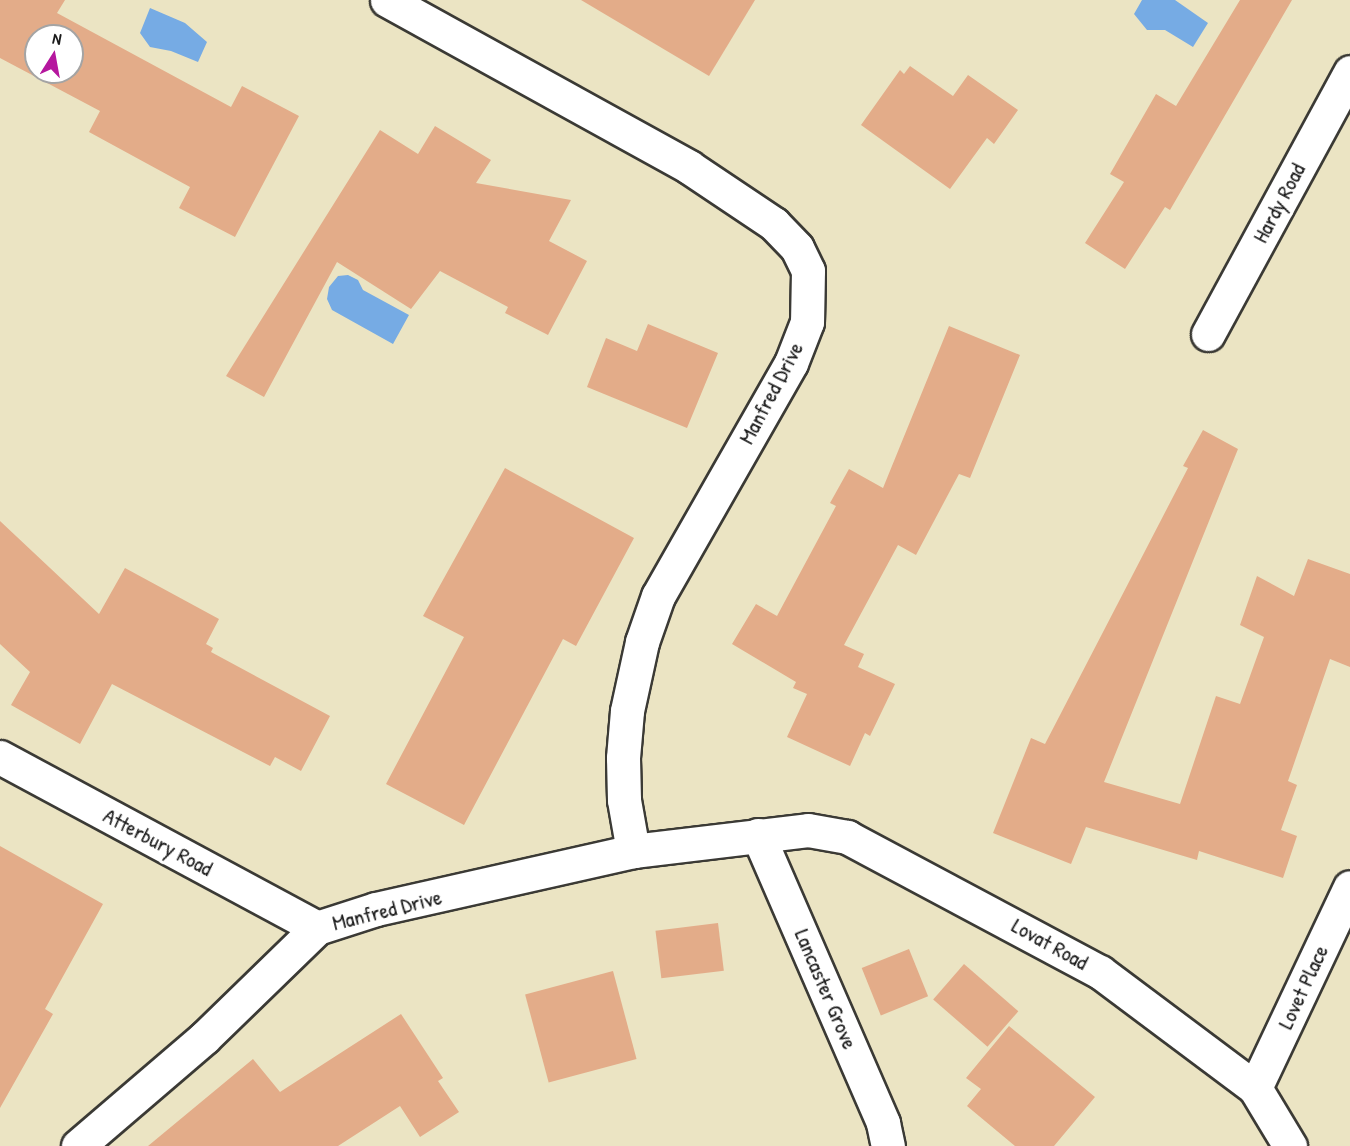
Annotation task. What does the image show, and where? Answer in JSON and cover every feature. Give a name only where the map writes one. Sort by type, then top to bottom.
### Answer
[{"type":"street","name":"Manfred Drive","points":[[387,0],[689,167],[774,224],[797,248],[808,271],[807,322],[791,363],[658,596],[642,642],[627,711],[623,758],[624,800],[633,851]]},
{"type":"street","name":"Hardy Road","points":[[1208,334],[1350,72]]},
{"type":"street","name":"Atterbury Road","points":[[0,757],[317,928]]},
{"type":"street","name":"Lovat Road","points":[[758,835],[808,830],[847,837],[1100,972],[1255,1088],[1290,1146]]},
{"type":"street","name":"Manfred Drive","points":[[78,1146],[204,1038],[317,928],[376,909],[633,851],[758,835]]},
{"type":"street","name":"Lancaster Grove","points":[[758,835],[883,1123],[888,1146]]},
{"type":"street","name":"Lovet Place","points":[[1255,1088],[1350,887]]},
{"type":"water","points":[[1142,0],[1175,0],[1208,23],[1193,47],[1165,30],[1147,30],[1134,14]]},
{"type":"water","points":[[150,8],[185,23],[207,42],[198,62],[171,51],[150,47],[140,33]]},
{"type":"water","points":[[348,275],[358,280],[363,290],[409,315],[393,344],[332,310],[327,299],[329,287],[338,276]]},
{"type":"building","points":[[0,0],[65,0],[57,13],[77,24],[24,24],[24,71],[0,58]]},
{"type":"building","points":[[581,0],[755,0],[709,76]]},
{"type":"building","points":[[1240,0],[1292,0],[1170,210],[1165,207],[1125,269],[1085,243],[1124,182],[1110,174],[1156,94],[1176,106]]},
{"type":"building","points":[[84,28],[231,107],[242,86],[299,116],[235,237],[179,208],[190,187],[89,132],[100,111],[49,84],[84,84]]},
{"type":"building","points":[[910,66],[953,96],[968,75],[1018,110],[994,144],[987,138],[950,189],[861,125],[900,70],[904,74]]},
{"type":"building","points":[[435,126],[491,160],[476,183],[571,200],[549,241],[587,261],[548,335],[505,313],[508,307],[440,271],[411,309],[337,262],[264,397],[226,376],[380,130],[418,154]]},
{"type":"building","points":[[648,324],[718,353],[687,428],[587,387],[606,338],[637,351]]},
{"type":"building","points":[[949,326],[1020,355],[970,478],[959,474],[916,555],[898,545],[844,645],[864,654],[858,667],[895,684],[870,736],[865,733],[850,766],[787,737],[807,694],[793,688],[796,682],[732,644],[756,604],[777,616],[836,506],[830,503],[849,469],[883,488]]},
{"type":"building","points":[[1203,430],[1238,449],[1104,782],[1180,804],[1216,696],[1240,704],[1264,637],[1240,625],[1257,576],[1294,596],[1308,559],[1350,574],[1350,667],[1330,659],[1288,781],[1297,785],[1281,830],[1297,836],[1283,878],[1199,851],[1197,860],[1086,827],[1071,864],[993,833],[1031,738],[1045,744],[1188,468],[1183,466]]},
{"type":"building","points":[[505,468],[634,538],[576,646],[563,639],[464,825],[386,784],[464,637],[423,616]]},
{"type":"building","points":[[0,521],[99,614],[125,568],[219,619],[206,644],[213,648],[211,652],[330,716],[301,771],[275,757],[270,766],[112,684],[80,744],[11,705],[30,672],[0,644]]},
{"type":"building","points":[[0,846],[103,904],[45,1009],[53,1014],[0,1108]]},
{"type":"building","points":[[718,923],[724,971],[661,978],[655,931]]},
{"type":"building","points":[[909,949],[928,996],[881,1015],[862,968]]},
{"type":"building","points":[[964,964],[1018,1011],[988,1047],[933,999]]},
{"type":"building","points":[[613,971],[637,1059],[549,1082],[525,995]]},
{"type":"building","points":[[401,1014],[443,1078],[438,1081],[459,1112],[420,1137],[400,1106],[338,1146],[148,1146],[253,1059],[280,1092]]},
{"type":"building","points":[[1009,1026],[1095,1097],[1054,1146],[1015,1146],[967,1106],[981,1089],[966,1078]]}]
